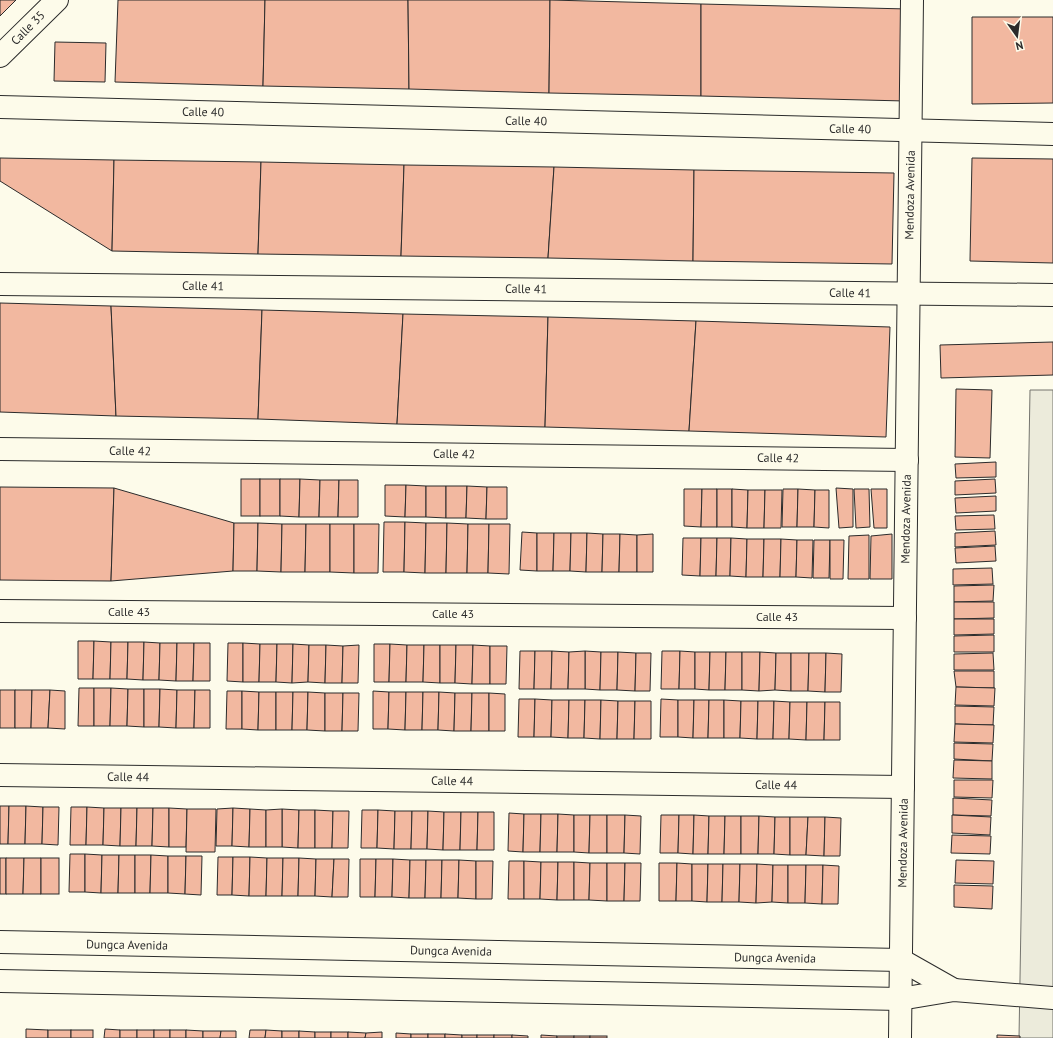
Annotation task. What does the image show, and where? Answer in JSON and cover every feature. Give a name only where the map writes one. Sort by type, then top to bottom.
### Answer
[{"type":"street","name":"Calle 35","points":[[0,56],[57,0]]},
{"type":"street","name":"Mendoza Avenida","points":[[900,1038],[912,0]]},
{"type":"street","name":"Calle 40","points":[[0,107],[1053,134]]},
{"type":"street","name":"Calle 41","points":[[0,284],[1053,295]]},
{"type":"street","name":"Calle 42","points":[[0,449],[907,460]]},
{"type":"street","name":"Calle 43","points":[[0,611],[905,618]]},
{"type":"street","name":"Calle 44","points":[[0,775],[903,787]]},
{"type":"street","name":"Dungca Avenida","points":[[0,942],[901,960]]},
{"type":"street","points":[[901,960],[954,990]]},
{"type":"street","points":[[0,981],[900,999],[954,990],[1053,998]]},
{"type":"shaded area","points":[[1030,390],[1053,390],[1053,1038],[1019,1038]]},
{"type":"building","points":[[0,0],[16,0],[0,16]]},
{"type":"building","points":[[118,0],[265,0],[263,86],[115,82]]},
{"type":"building","points":[[265,0],[408,0],[409,89],[263,86]]},
{"type":"building","points":[[408,0],[550,0],[549,93],[409,89]]},
{"type":"building","points":[[550,0],[701,4],[701,96],[549,93]]},
{"type":"building","points":[[701,4],[908,9],[905,101],[701,96]]},
{"type":"building","points":[[972,17],[1053,17],[1053,103],[972,104]]},
{"type":"building","points":[[55,42],[106,43],[105,82],[54,81]]},
{"type":"building","points":[[0,158],[114,160],[112,251],[0,181]]},
{"type":"building","points":[[972,158],[1053,159],[1053,263],[970,261]]},
{"type":"building","points":[[114,160],[261,162],[258,254],[112,251]]},
{"type":"building","points":[[261,162],[404,165],[401,256],[258,254]]},
{"type":"building","points":[[404,165],[554,167],[548,258],[401,256]]},
{"type":"building","points":[[554,167],[694,170],[693,261],[548,258]]},
{"type":"building","points":[[694,170],[894,173],[892,264],[693,261]]},
{"type":"building","points":[[0,303],[111,306],[116,416],[0,412]]},
{"type":"building","points":[[111,306],[262,310],[258,419],[116,416]]},
{"type":"building","points":[[262,310],[403,314],[397,424],[258,419]]},
{"type":"building","points":[[403,314],[548,317],[545,427],[397,424]]},
{"type":"building","points":[[548,317],[696,321],[689,431],[545,427]]},
{"type":"building","points":[[696,321],[890,327],[886,437],[689,431]]},
{"type":"building","points":[[1053,342],[1053,375],[941,378],[940,345]]},
{"type":"building","points":[[956,389],[992,390],[990,458],[955,457]]},
{"type":"building","points":[[996,462],[996,477],[956,478],[955,464]]},
{"type":"building","points":[[241,479],[260,479],[260,516],[241,516]]},
{"type":"building","points":[[260,479],[280,479],[280,516],[260,516]]},
{"type":"building","points":[[280,479],[300,479],[299,517],[280,516]]},
{"type":"building","points":[[300,479],[320,480],[319,517],[299,517]]},
{"type":"building","points":[[995,479],[996,493],[955,495],[955,481]]},
{"type":"building","points":[[320,480],[339,480],[338,517],[319,517]]},
{"type":"building","points":[[339,480],[358,480],[358,517],[338,517]]},
{"type":"building","points":[[385,485],[406,485],[405,517],[385,516]]},
{"type":"building","points":[[406,485],[426,486],[426,517],[405,517]]},
{"type":"building","points":[[426,486],[446,486],[446,518],[426,517]]},
{"type":"building","points":[[446,486],[467,486],[466,518],[446,518]]},
{"type":"building","points":[[467,486],[487,487],[486,519],[466,518]]},
{"type":"building","points":[[0,487],[114,488],[111,581],[0,580]]},
{"type":"building","points":[[487,487],[507,487],[507,519],[486,519]]},
{"type":"building","points":[[114,488],[234,523],[233,571],[111,581]]},
{"type":"building","points":[[836,488],[853,489],[853,527],[839,528]]},
{"type":"building","points":[[684,489],[702,489],[701,527],[684,526]]},
{"type":"building","points":[[702,489],[717,489],[717,527],[701,527]]},
{"type":"building","points":[[717,489],[732,489],[732,527],[717,527]]},
{"type":"building","points":[[732,489],[748,490],[747,528],[732,527]]},
{"type":"building","points":[[783,489],[798,489],[797,527],[782,527]]},
{"type":"building","points":[[798,489],[815,490],[814,527],[797,527]]},
{"type":"building","points":[[854,489],[869,489],[870,527],[856,528]]},
{"type":"building","points":[[871,489],[887,489],[887,528],[874,528]]},
{"type":"building","points":[[748,490],[765,490],[764,528],[747,528]]},
{"type":"building","points":[[765,490],[782,490],[781,528],[764,528]]},
{"type":"building","points":[[815,490],[829,490],[829,528],[814,527]]},
{"type":"building","points":[[996,496],[996,511],[956,513],[955,498]]},
{"type":"building","points":[[994,515],[995,529],[956,530],[955,516]]},
{"type":"building","points":[[384,522],[405,522],[404,572],[383,572]]},
{"type":"building","points":[[405,522],[426,523],[425,573],[404,572]]},
{"type":"building","points":[[234,523],[258,523],[257,571],[233,571]]},
{"type":"building","points":[[258,523],[282,524],[281,572],[257,571]]},
{"type":"building","points":[[426,523],[447,523],[446,573],[425,573]]},
{"type":"building","points":[[447,523],[468,524],[467,573],[446,573]]},
{"type":"building","points":[[282,524],[306,524],[305,572],[281,572]]},
{"type":"building","points":[[306,524],[330,524],[330,572],[305,572]]},
{"type":"building","points":[[330,524],[354,524],[354,573],[330,572]]},
{"type":"building","points":[[354,524],[379,524],[378,573],[354,573]]},
{"type":"building","points":[[468,524],[489,524],[488,573],[467,573]]},
{"type":"building","points":[[489,524],[510,524],[509,574],[488,573]]},
{"type":"building","points":[[995,531],[996,545],[955,547],[955,533]]},
{"type":"building","points":[[522,532],[537,533],[537,571],[520,570]]},
{"type":"building","points":[[537,533],[554,533],[553,571],[537,571]]},
{"type":"building","points":[[554,533],[571,533],[570,571],[553,571]]},
{"type":"building","points":[[571,533],[587,533],[586,572],[570,571]]},
{"type":"building","points":[[587,533],[603,534],[602,572],[586,572]]},
{"type":"building","points":[[603,534],[620,534],[619,572],[602,572]]},
{"type":"building","points":[[620,534],[637,535],[637,572],[619,572]]},
{"type":"building","points":[[653,534],[653,572],[637,572],[637,535]]},
{"type":"building","points":[[892,534],[892,579],[870,579],[871,536]]},
{"type":"building","points":[[869,535],[869,579],[848,579],[849,536]]},
{"type":"building","points":[[683,538],[701,538],[700,576],[682,575]]},
{"type":"building","points":[[701,538],[717,538],[716,576],[700,576]]},
{"type":"building","points":[[717,538],[731,538],[730,576],[716,576]]},
{"type":"building","points":[[731,538],[747,539],[746,577],[730,576]]},
{"type":"building","points":[[747,539],[764,539],[763,577],[746,577]]},
{"type":"building","points":[[764,539],[781,539],[780,577],[763,577]]},
{"type":"building","points":[[781,539],[797,540],[796,577],[780,577]]},
{"type":"building","points":[[797,540],[813,540],[812,578],[796,577]]},
{"type":"building","points":[[814,540],[830,540],[829,578],[813,578]]},
{"type":"building","points":[[830,540],[844,540],[843,579],[830,579]]},
{"type":"building","points":[[995,546],[996,561],[956,563],[955,548]]},
{"type":"building","points":[[992,568],[993,584],[953,585],[953,569]]},
{"type":"building","points":[[994,585],[993,601],[954,602],[954,586]]},
{"type":"building","points":[[954,602],[994,602],[994,618],[954,619]]},
{"type":"building","points":[[954,619],[994,619],[994,634],[954,635]]},
{"type":"building","points":[[994,635],[994,652],[954,652],[954,636]]},
{"type":"building","points":[[78,641],[94,641],[93,679],[78,679]]},
{"type":"building","points":[[94,641],[111,642],[110,679],[93,679]]},
{"type":"building","points":[[111,642],[128,642],[127,679],[110,679]]},
{"type":"building","points":[[128,642],[144,642],[143,680],[127,679]]},
{"type":"building","points":[[144,642],[160,643],[159,680],[143,680]]},
{"type":"building","points":[[160,643],[177,643],[176,681],[159,680]]},
{"type":"building","points":[[177,643],[194,643],[193,681],[176,681]]},
{"type":"building","points":[[194,643],[210,643],[210,681],[193,681]]},
{"type":"building","points":[[228,643],[243,643],[243,682],[227,681]]},
{"type":"building","points":[[243,643],[260,644],[259,682],[243,682]]},
{"type":"building","points":[[260,644],[277,644],[276,682],[259,682]]},
{"type":"building","points":[[277,644],[293,644],[292,683],[276,682]]},
{"type":"building","points":[[293,644],[309,645],[308,682],[292,683]]},
{"type":"building","points":[[374,644],[390,644],[389,682],[374,682]]},
{"type":"building","points":[[390,644],[407,645],[406,682],[389,682]]},
{"type":"building","points":[[309,645],[326,645],[325,683],[308,682]]},
{"type":"building","points":[[326,645],[343,646],[342,683],[325,683]]},
{"type":"building","points":[[359,645],[358,683],[342,683],[343,646]]},
{"type":"building","points":[[407,645],[424,645],[423,682],[406,682]]},
{"type":"building","points":[[424,645],[440,645],[440,683],[423,682]]},
{"type":"building","points":[[440,645],[456,645],[455,683],[440,683]]},
{"type":"building","points":[[456,645],[473,645],[472,684],[455,683]]},
{"type":"building","points":[[473,645],[490,646],[490,684],[472,684]]},
{"type":"building","points":[[490,646],[507,646],[506,684],[490,684]]},
{"type":"building","points":[[520,651],[535,651],[534,689],[519,689]]},
{"type":"building","points":[[535,651],[552,651],[551,689],[534,689]]},
{"type":"building","points":[[552,651],[569,652],[568,689],[551,689]]},
{"type":"building","points":[[585,651],[601,652],[600,690],[585,689]]},
{"type":"building","points":[[585,651],[585,689],[568,689],[569,652]]},
{"type":"building","points":[[662,651],[680,651],[679,689],[661,689]]},
{"type":"building","points":[[680,651],[695,652],[695,689],[679,689]]},
{"type":"building","points":[[601,652],[618,652],[617,690],[600,690]]},
{"type":"building","points":[[618,652],[636,653],[635,691],[617,690]]},
{"type":"building","points":[[695,652],[710,652],[709,690],[695,689]]},
{"type":"building","points":[[710,652],[726,652],[725,690],[709,690]]},
{"type":"building","points":[[726,652],[742,652],[742,690],[725,690]]},
{"type":"building","points":[[742,652],[760,652],[759,691],[742,690]]},
{"type":"building","points":[[760,652],[776,653],[775,690],[759,691]]},
{"type":"building","points":[[636,653],[651,653],[650,691],[635,691]]},
{"type":"building","points":[[776,653],[791,653],[791,691],[775,690]]},
{"type":"building","points":[[791,653],[809,653],[808,691],[791,691]]},
{"type":"building","points":[[809,653],[826,653],[825,692],[808,691]]},
{"type":"building","points":[[826,653],[842,654],[841,692],[825,692]]},
{"type":"building","points":[[993,653],[994,670],[954,670],[954,654]]},
{"type":"building","points":[[954,671],[994,671],[994,688],[956,687]]},
{"type":"building","points":[[956,687],[995,688],[994,706],[955,705]]},
{"type":"building","points":[[79,688],[94,688],[94,726],[78,726]]},
{"type":"building","points":[[94,688],[111,688],[110,726],[94,726]]},
{"type":"building","points":[[111,688],[128,689],[127,726],[110,726]]},
{"type":"building","points":[[128,689],[144,689],[144,727],[127,726]]},
{"type":"building","points":[[144,689],[160,689],[159,727],[144,727]]},
{"type":"building","points":[[160,689],[177,690],[176,728],[159,727]]},
{"type":"building","points":[[0,690],[15,690],[15,728],[0,728]]},
{"type":"building","points":[[15,690],[32,690],[31,728],[15,728]]},
{"type":"building","points":[[32,690],[50,690],[48,728],[31,728]]},
{"type":"building","points":[[50,690],[65,691],[65,729],[48,728]]},
{"type":"building","points":[[177,690],[195,690],[194,728],[176,728]]},
{"type":"building","points":[[195,690],[210,690],[210,728],[194,728]]},
{"type":"building","points":[[227,691],[242,691],[242,729],[226,729]]},
{"type":"building","points":[[242,691],[259,692],[258,730],[242,729]]},
{"type":"building","points":[[373,691],[389,692],[388,729],[373,729]]},
{"type":"building","points":[[259,692],[276,692],[276,730],[258,730]]},
{"type":"building","points":[[276,692],[293,692],[292,730],[276,730]]},
{"type":"building","points":[[293,692],[308,692],[307,730],[292,730]]},
{"type":"building","points":[[308,692],[325,693],[325,731],[307,730]]},
{"type":"building","points":[[389,692],[406,692],[405,730],[388,729]]},
{"type":"building","points":[[406,692],[423,692],[422,730],[405,730]]},
{"type":"building","points":[[423,692],[439,692],[438,730],[422,730]]},
{"type":"building","points":[[439,692],[455,693],[454,731],[438,730]]},
{"type":"building","points":[[325,693],[343,693],[342,731],[325,731]]},
{"type":"building","points":[[343,693],[359,693],[358,731],[342,731]]},
{"type":"building","points":[[455,693],[472,693],[471,731],[454,731]]},
{"type":"building","points":[[472,693],[489,693],[489,731],[471,731]]},
{"type":"building","points":[[489,693],[505,694],[505,731],[489,731]]},
{"type":"building","points":[[519,699],[535,699],[534,737],[518,737]]},
{"type":"building","points":[[535,699],[552,700],[551,737],[534,737]]},
{"type":"building","points":[[661,699],[678,700],[678,737],[660,737]]},
{"type":"building","points":[[552,700],[569,700],[568,738],[551,737]]},
{"type":"building","points":[[569,700],[585,700],[584,738],[568,738]]},
{"type":"building","points":[[585,700],[601,700],[600,739],[584,738]]},
{"type":"building","points":[[601,700],[618,701],[617,739],[600,739]]},
{"type":"building","points":[[678,700],[694,700],[693,738],[678,737]]},
{"type":"building","points":[[694,700],[709,700],[708,738],[693,738]]},
{"type":"building","points":[[709,700],[724,700],[724,738],[708,738]]},
{"type":"building","points":[[724,700],[741,701],[740,738],[724,738]]},
{"type":"building","points":[[618,701],[635,701],[634,739],[617,739]]},
{"type":"building","points":[[635,701],[651,701],[651,739],[634,739]]},
{"type":"building","points":[[741,701],[758,701],[757,739],[740,738]]},
{"type":"building","points":[[758,701],[774,701],[773,739],[757,739]]},
{"type":"building","points":[[774,701],[790,702],[789,739],[773,739]]},
{"type":"building","points":[[790,702],[807,702],[806,740],[789,739]]},
{"type":"building","points":[[807,702],[825,702],[824,740],[806,740]]},
{"type":"building","points":[[825,702],[840,702],[840,740],[824,740]]},
{"type":"building","points":[[955,706],[994,707],[993,725],[955,724]]},
{"type":"building","points":[[955,724],[994,725],[993,743],[954,742]]},
{"type":"building","points":[[954,743],[993,744],[992,761],[954,759]]},
{"type":"building","points":[[954,760],[992,761],[992,779],[953,778]]},
{"type":"building","points":[[954,780],[993,780],[992,798],[954,797]]},
{"type":"building","points":[[953,798],[992,800],[991,816],[953,815]]},
{"type":"building","points":[[0,806],[9,806],[8,844],[0,844]]},
{"type":"building","points":[[9,806],[26,806],[25,844],[8,844]]},
{"type":"building","points":[[26,806],[43,807],[42,844],[25,844]]},
{"type":"building","points":[[43,807],[59,807],[58,845],[42,844]]},
{"type":"building","points":[[71,807],[87,807],[86,845],[70,845]]},
{"type":"building","points":[[87,807],[104,808],[103,845],[86,845]]},
{"type":"building","points":[[104,808],[121,808],[120,846],[103,845]]},
{"type":"building","points":[[121,808],[137,808],[136,846],[120,846]]},
{"type":"building","points":[[137,808],[153,808],[152,846],[136,846]]},
{"type":"building","points":[[153,808],[169,808],[169,847],[152,846]]},
{"type":"building","points":[[169,808],[187,809],[186,847],[169,847]]},
{"type":"building","points":[[233,808],[232,846],[216,846],[217,809]]},
{"type":"building","points":[[233,808],[250,809],[249,847],[232,846]]},
{"type":"building","points":[[187,809],[216,809],[215,852],[186,852]]},
{"type":"building","points":[[250,809],[266,810],[266,847],[249,847]]},
{"type":"building","points":[[282,809],[299,810],[298,848],[282,847]]},
{"type":"building","points":[[282,809],[282,847],[266,847],[266,810]]},
{"type":"building","points":[[299,810],[315,810],[315,848],[298,848]]},
{"type":"building","points":[[315,810],[333,811],[332,848],[315,848]]},
{"type":"building","points":[[362,810],[378,810],[377,848],[361,848]]},
{"type":"building","points":[[378,810],[395,811],[394,849],[377,848]]},
{"type":"building","points":[[333,811],[349,811],[348,848],[332,848]]},
{"type":"building","points":[[395,811],[412,811],[411,849],[394,849]]},
{"type":"building","points":[[412,811],[428,811],[427,849],[411,849]]},
{"type":"building","points":[[428,811],[444,812],[443,850],[427,849]]},
{"type":"building","points":[[444,812],[461,812],[460,850],[443,850]]},
{"type":"building","points":[[461,812],[478,812],[477,850],[460,850]]},
{"type":"building","points":[[478,812],[494,812],[494,850],[477,850]]},
{"type":"building","points":[[509,813],[524,814],[523,852],[508,851]]},
{"type":"building","points":[[524,814],[541,814],[540,852],[523,852]]},
{"type":"building","points":[[541,814],[558,814],[557,852],[540,852]]},
{"type":"building","points":[[558,814],[574,815],[574,852],[557,852]]},
{"type":"building","points":[[574,815],[590,815],[589,853],[574,852]]},
{"type":"building","points":[[590,815],[607,815],[607,853],[589,853]]},
{"type":"building","points":[[607,815],[625,815],[624,853],[607,853]]},
{"type":"building","points":[[625,815],[641,816],[640,854],[624,853]]},
{"type":"building","points":[[661,815],[679,815],[678,853],[660,853]]},
{"type":"building","points":[[679,815],[694,815],[693,854],[678,853]]},
{"type":"building","points":[[694,815],[709,816],[708,854],[693,854]]},
{"type":"building","points":[[952,815],[991,817],[990,835],[952,833]]},
{"type":"building","points":[[709,816],[725,816],[724,854],[708,854]]},
{"type":"building","points":[[725,816],[741,816],[741,854],[724,854]]},
{"type":"building","points":[[741,816],[759,816],[758,854],[741,854]]},
{"type":"building","points":[[759,816],[775,817],[774,854],[758,854]]},
{"type":"building","points":[[775,817],[790,817],[790,855],[774,854]]},
{"type":"building","points":[[790,817],[808,817],[806,855],[790,855]]},
{"type":"building","points":[[808,817],[825,817],[824,856],[806,855]]},
{"type":"building","points":[[825,817],[841,818],[840,856],[824,856]]},
{"type":"building","points":[[952,835],[991,836],[990,854],[951,853]]},
{"type":"building","points":[[70,854],[85,854],[85,892],[69,892]]},
{"type":"building","points":[[85,854],[102,855],[101,893],[85,892]]},
{"type":"building","points":[[102,855],[119,855],[118,893],[101,893]]},
{"type":"building","points":[[119,855],[135,855],[135,893],[118,893]]},
{"type":"building","points":[[135,855],[151,855],[150,893],[135,893]]},
{"type":"building","points":[[151,855],[168,856],[168,893],[150,893]]},
{"type":"building","points":[[168,856],[186,856],[185,894],[168,893]]},
{"type":"building","points":[[186,856],[202,856],[201,895],[185,894]]},
{"type":"building","points":[[218,857],[233,857],[232,895],[217,895]]},
{"type":"building","points":[[233,857],[250,857],[249,896],[232,895]]},
{"type":"building","points":[[250,857],[267,858],[266,896],[249,896]]},
{"type":"building","points":[[0,858],[6,858],[6,894],[0,894]]},
{"type":"building","points":[[6,858],[24,858],[23,894],[6,894]]},
{"type":"building","points":[[24,858],[41,858],[41,894],[23,894]]},
{"type":"building","points":[[41,858],[59,858],[59,894],[41,894]]},
{"type":"building","points":[[267,858],[283,858],[282,896],[266,896]]},
{"type":"building","points":[[283,858],[299,858],[298,896],[282,896]]},
{"type":"building","points":[[299,858],[316,859],[315,896],[298,896]]},
{"type":"building","points":[[316,859],[334,859],[332,897],[315,896]]},
{"type":"building","points":[[334,859],[349,859],[348,897],[332,897]]},
{"type":"building","points":[[360,859],[376,859],[375,897],[360,897]]},
{"type":"building","points":[[376,859],[393,859],[392,897],[375,897]]},
{"type":"building","points":[[393,859],[410,860],[409,898],[392,897]]},
{"type":"building","points":[[410,860],[426,860],[425,898],[409,898]]},
{"type":"building","points":[[426,860],[442,860],[441,898],[425,898]]},
{"type":"building","points":[[442,860],[459,860],[458,898],[441,898]]},
{"type":"building","points":[[459,860],[476,861],[476,899],[458,898]]},
{"type":"building","points":[[956,860],[994,861],[993,884],[955,883]]},
{"type":"building","points":[[476,861],[493,861],[492,899],[476,899]]},
{"type":"building","points":[[509,861],[524,861],[524,899],[508,899]]},
{"type":"building","points":[[524,861],[541,862],[540,899],[524,899]]},
{"type":"building","points":[[541,862],[558,862],[557,900],[540,899]]},
{"type":"building","points":[[558,862],[574,862],[574,900],[557,900]]},
{"type":"building","points":[[574,862],[590,863],[589,900],[574,900]]},
{"type":"building","points":[[590,863],[607,863],[607,901],[589,900]]},
{"type":"building","points":[[607,863],[625,863],[624,901],[607,901]]},
{"type":"building","points":[[625,863],[641,863],[640,901],[624,901]]},
{"type":"building","points":[[659,863],[677,863],[676,901],[659,901]]},
{"type":"building","points":[[677,863],[692,864],[692,901],[676,901]]},
{"type":"building","points":[[692,864],[708,864],[707,902],[692,901]]},
{"type":"building","points":[[708,864],[723,864],[722,902],[707,902]]},
{"type":"building","points":[[723,864],[740,864],[739,902],[722,902]]},
{"type":"building","points":[[740,864],[757,864],[756,903],[739,902]]},
{"type":"building","points":[[757,864],[773,865],[772,902],[756,903]]},
{"type":"building","points":[[773,865],[788,865],[788,903],[772,902]]},
{"type":"building","points":[[788,865],[806,865],[805,903],[788,903]]},
{"type":"building","points":[[806,865],[823,865],[822,904],[805,903]]},
{"type":"building","points":[[823,865],[839,866],[838,904],[822,904]]},
{"type":"building","points":[[954,885],[993,886],[992,909],[954,907]]},
{"type":"building","points":[[26,1029],[48,1030],[48,1038],[26,1038]]},
{"type":"building","points":[[105,1029],[120,1030],[120,1038],[104,1038]]},
{"type":"building","points":[[48,1030],[71,1030],[71,1038],[48,1038]]},
{"type":"building","points":[[71,1030],[93,1030],[93,1038],[71,1038]]},
{"type":"building","points":[[120,1030],[137,1030],[137,1038],[120,1038]]},
{"type":"building","points":[[137,1030],[154,1030],[154,1038],[137,1038]]},
{"type":"building","points":[[154,1030],[170,1030],[170,1038],[154,1038]]},
{"type":"building","points":[[170,1030],[186,1030],[186,1038],[170,1038]]},
{"type":"building","points":[[186,1030],[203,1031],[203,1038],[186,1038]]},
{"type":"building","points":[[250,1030],[266,1030],[265,1038],[249,1038]]},
{"type":"building","points":[[266,1030],[282,1031],[282,1038],[265,1038]]},
{"type":"building","points":[[203,1031],[221,1031],[220,1038],[203,1038]]},
{"type":"building","points":[[221,1031],[236,1031],[236,1038],[220,1038]]},
{"type":"building","points":[[282,1031],[299,1031],[299,1038],[282,1038]]},
{"type":"building","points":[[299,1031],[315,1032],[315,1038],[299,1038]]},
{"type":"building","points":[[315,1032],[331,1032],[331,1038],[315,1038]]},
{"type":"building","points":[[331,1032],[348,1032],[348,1038],[331,1038]]},
{"type":"building","points":[[348,1032],[366,1033],[365,1038],[348,1038]]},
{"type":"building","points":[[382,1032],[382,1038],[365,1038],[366,1033]]},
{"type":"building","points":[[396,1033],[411,1034],[411,1038],[396,1038]]},
{"type":"building","points":[[411,1034],[428,1034],[428,1038],[411,1038]]},
{"type":"building","points":[[428,1034],[445,1034],[445,1038],[428,1038]]},
{"type":"building","points":[[445,1034],[462,1035],[462,1038],[445,1038]]},
{"type":"building","points":[[462,1035],[477,1035],[477,1038],[462,1038]]},
{"type":"building","points":[[477,1035],[494,1035],[494,1038],[477,1038]]},
{"type":"building","points":[[494,1035],[512,1035],[512,1038],[494,1038]]},
{"type":"building","points":[[512,1035],[528,1036],[528,1038],[512,1038]]},
{"type":"building","points":[[541,1035],[557,1036],[557,1038],[541,1038]]},
{"type":"building","points":[[997,1035],[1020,1036],[1020,1038],[997,1038]]},
{"type":"building","points":[[557,1036],[574,1036],[574,1038],[557,1038]]},
{"type":"building","points":[[574,1036],[590,1036],[590,1038],[574,1038]]},
{"type":"building","points":[[590,1036],[607,1036],[607,1038],[590,1038]]}]
